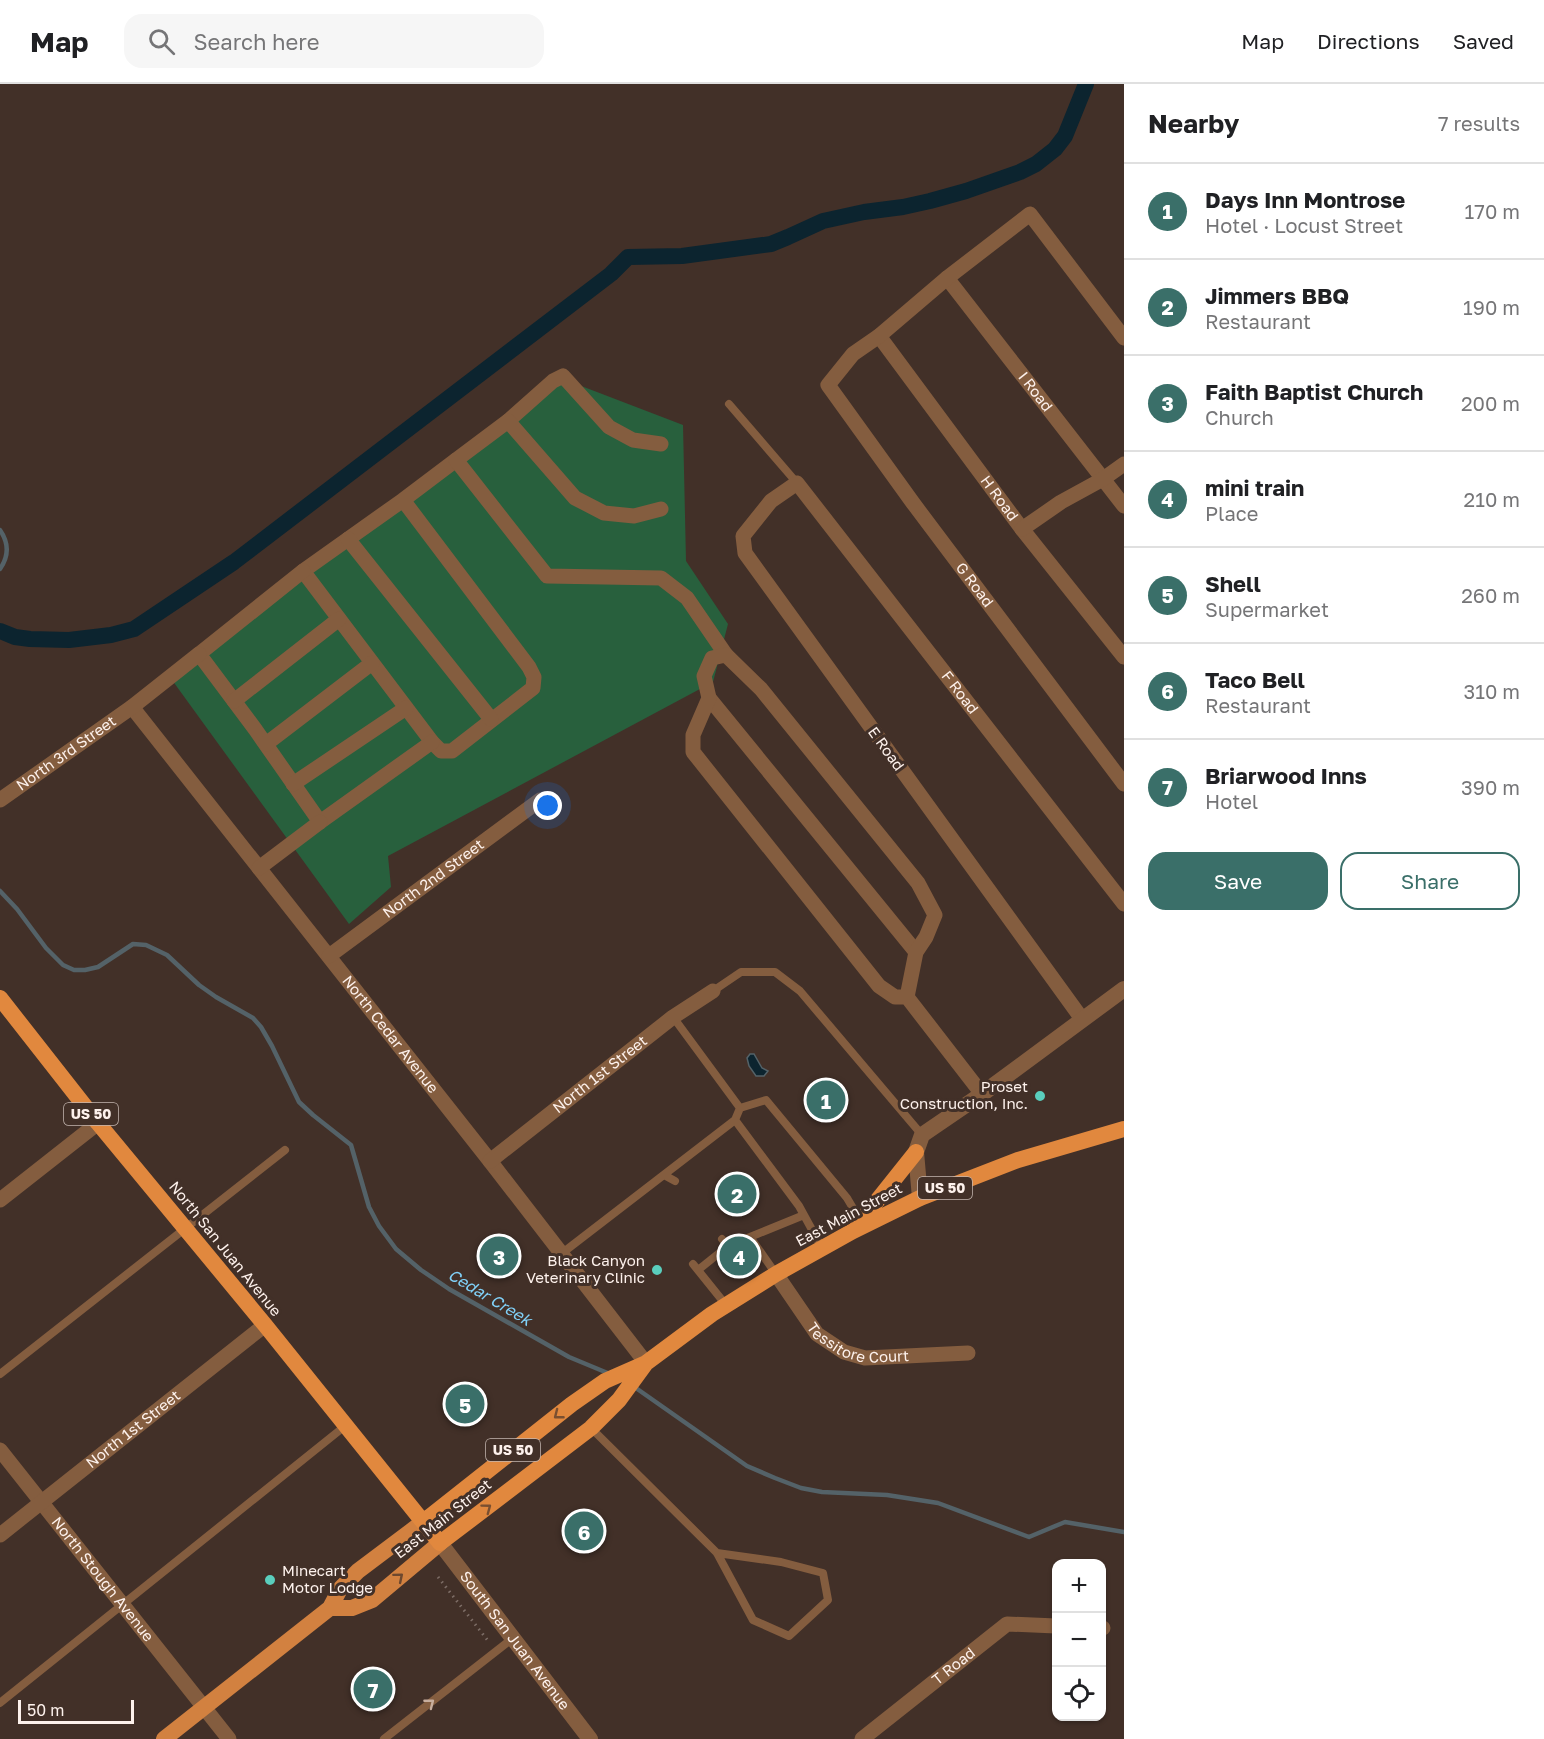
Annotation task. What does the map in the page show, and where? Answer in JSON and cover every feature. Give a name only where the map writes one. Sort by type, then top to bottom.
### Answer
[{"type":"highway","name":"North San Juan Avenue","points":[[0,998],[98,1123],[265,1325],[423,1522]]},
{"type":"highway","name":"East Main Street","points":[[423,1522],[572,1404],[605,1381],[646,1363],[727,1305],[857,1226],[920,1198],[1018,1160],[1124,1129]]},
{"type":"highway","points":[[857,1226],[916,1152]]},
{"type":"highway","name":"East Main Street","points":[[440,1543],[591,1428],[619,1400],[646,1363]]},
{"type":"highway","name":"US 50","points":[[423,1522],[440,1543]]},
{"type":"main road","name":"East Main Street","points":[[164,1739],[330,1608],[340,1589],[358,1571],[423,1522]]},
{"type":"main road","name":"East Main Street","points":[[330,1608],[352,1608],[372,1600],[440,1543]]},
{"type":"street","points":[[879,336],[947,278],[1030,214],[1124,338]]},
{"type":"street","name":"I Road","points":[[947,278],[1124,506]]},
{"type":"street","name":"G Road","points":[[879,336],[853,354],[828,385],[913,503],[1124,784]]},
{"type":"street","name":"H Road","points":[[879,336],[1022,529],[1124,657]]},
{"type":"street","name":"North 3rd Street","points":[[0,800],[132,707],[303,571],[508,421],[553,381],[563,376],[609,428],[633,440],[661,444]]},
{"type":"street","points":[[508,421],[575,498],[604,513],[634,516],[661,509]]},
{"type":"street","points":[[456,460],[547,576],[661,578],[687,598],[726,655],[760,689],[918,883],[935,915],[926,937],[916,952],[907,997],[982,1094]]},
{"type":"street","points":[[1022,529],[1061,502],[1103,479],[1124,464]]},
{"type":"street","name":"F Road","points":[[797,483],[1124,904]]},
{"type":"street","name":"E Road","points":[[797,483],[771,501],[743,537],[745,553],[1082,1019]]},
{"type":"street","points":[[303,571],[432,742],[441,752],[452,751],[533,688],[534,677],[529,667],[403,500]]},
{"type":"street","points":[[348,539],[491,719]]},
{"type":"street","points":[[234,701],[339,619]]},
{"type":"street","points":[[199,654],[320,822]]},
{"type":"street","points":[[726,655],[712,658],[704,676],[709,698],[916,952]]},
{"type":"street","points":[[266,744],[372,663]]},
{"type":"street","points":[[709,698],[693,735],[693,752],[879,986],[896,997],[907,997]]},
{"type":"street","name":"North Cedar Avenue","points":[[132,707],[646,1363]]},
{"type":"street","points":[[293,784],[406,708]]},
{"type":"street","points":[[259,868],[432,742]]},
{"type":"street","name":"North 2nd Street","points":[[329,956],[540,800]]},
{"type":"street","points":[[920,1198],[916,1152],[922,1135],[982,1094],[1124,989]]},
{"type":"street","name":"North 1st Street","points":[[490,1161],[673,1017],[713,991]]},
{"type":"street","points":[[0,1200],[98,1123]]},
{"type":"street","name":"Tessitore Court","points":[[776,1274],[817,1334],[844,1352],[865,1358],[968,1353]]},
{"type":"street","name":"North 1st Street","points":[[0,1535],[265,1325]]},
{"type":"street","name":"North Stough Avenue","points":[[0,1450],[229,1739]]},
{"type":"street","name":"South San Juan Avenue","points":[[440,1543],[590,1739]]},
{"type":"street","name":"T Road","points":[[862,1739],[1007,1624],[1052,1626]]},
{"type":"lane","points":[[729,404],[797,483]]},
{"type":"lane","points":[[713,991],[741,972],[776,972],[800,990],[922,1135]]},
{"type":"lane","points":[[673,1017],[740,1108]]},
{"type":"lane","points":[[740,1108],[766,1100],[847,1198],[857,1226]]},
{"type":"lane","points":[[561,1254],[735,1120],[740,1108]]},
{"type":"lane","points":[[735,1120],[800,1206],[822,1248]]},
{"type":"lane","points":[[0,1374],[285,1150]]},
{"type":"lane","points":[[664,1175],[675,1181]]},
{"type":"lane","points":[[647,1188],[648,1197]]},
{"type":"lane","points":[[727,1305],[696,1267],[725,1243],[750,1237],[804,1215]]},
{"type":"lane","points":[[750,1237],[776,1274]]},
{"type":"lane","points":[[0,1703],[345,1426]]},
{"type":"lane","points":[[591,1428],[717,1553],[753,1620],[789,1636],[828,1600],[823,1573],[781,1562],[717,1553]]},
{"type":"lane","points":[[384,1739],[513,1638]]},
{"type":"path","points":[[438,1577],[490,1643]]},
{"type":"green space","points":[[563,379],[683,425],[686,561],[728,624],[713,682],[388,856],[391,887],[349,924],[172,680]]},
{"type":"water","points":[[750,1054],[754,1054],[762,1068],[768,1071],[764,1076],[756,1076],[749,1066],[747,1058]]},
{"type":"waterway","points":[[0,631],[15,637],[30,639],[69,640],[111,635],[134,629],[234,562],[611,274],[628,257],[682,256],[771,244],[823,221],[930,201],[1020,172],[1036,164],[1055,149],[1065,136],[1086,84]]},
{"type":"waterway","name":"Cedar Creek","points":[[0,530],[7,550],[0,569]]},
{"type":"waterway","name":"Cedar Creek","points":[[0,891],[17,909],[46,948],[63,965],[74,970],[98,967],[133,944],[146,945],[167,955],[199,985],[253,1018],[272,1046],[299,1102],[351,1145],[369,1207],[379,1226],[396,1249],[449,1289],[569,1357],[610,1374]]},
{"type":"waterway","name":"Cedar Creek","points":[[633,1386],[747,1466],[801,1488],[822,1492],[887,1495],[938,1503],[1029,1537],[1065,1522],[1124,1532]]},
{"type":"place","name":"Proset Construction, Inc.","points":[[1040,1096]]},
{"type":"place","name":"Days Inn Montrose","points":[[826,1100]]},
{"type":"place","name":"Jimmers BBQ","points":[[737,1194]]},
{"type":"place","name":"Faith Baptist Church","points":[[499,1256]]},
{"type":"place","name":"mini train","points":[[739,1256]]},
{"type":"place","name":"Black Canyon Veterinary Clinic","points":[[657,1270]]},
{"type":"place","name":"Shell","points":[[465,1404]]},
{"type":"place","name":"Taco Bell","points":[[584,1531]]},
{"type":"place","name":"Minecart Motor Lodge","points":[[270,1580]]},
{"type":"place","name":"Briarwood Inns","points":[[373,1689]]}]
